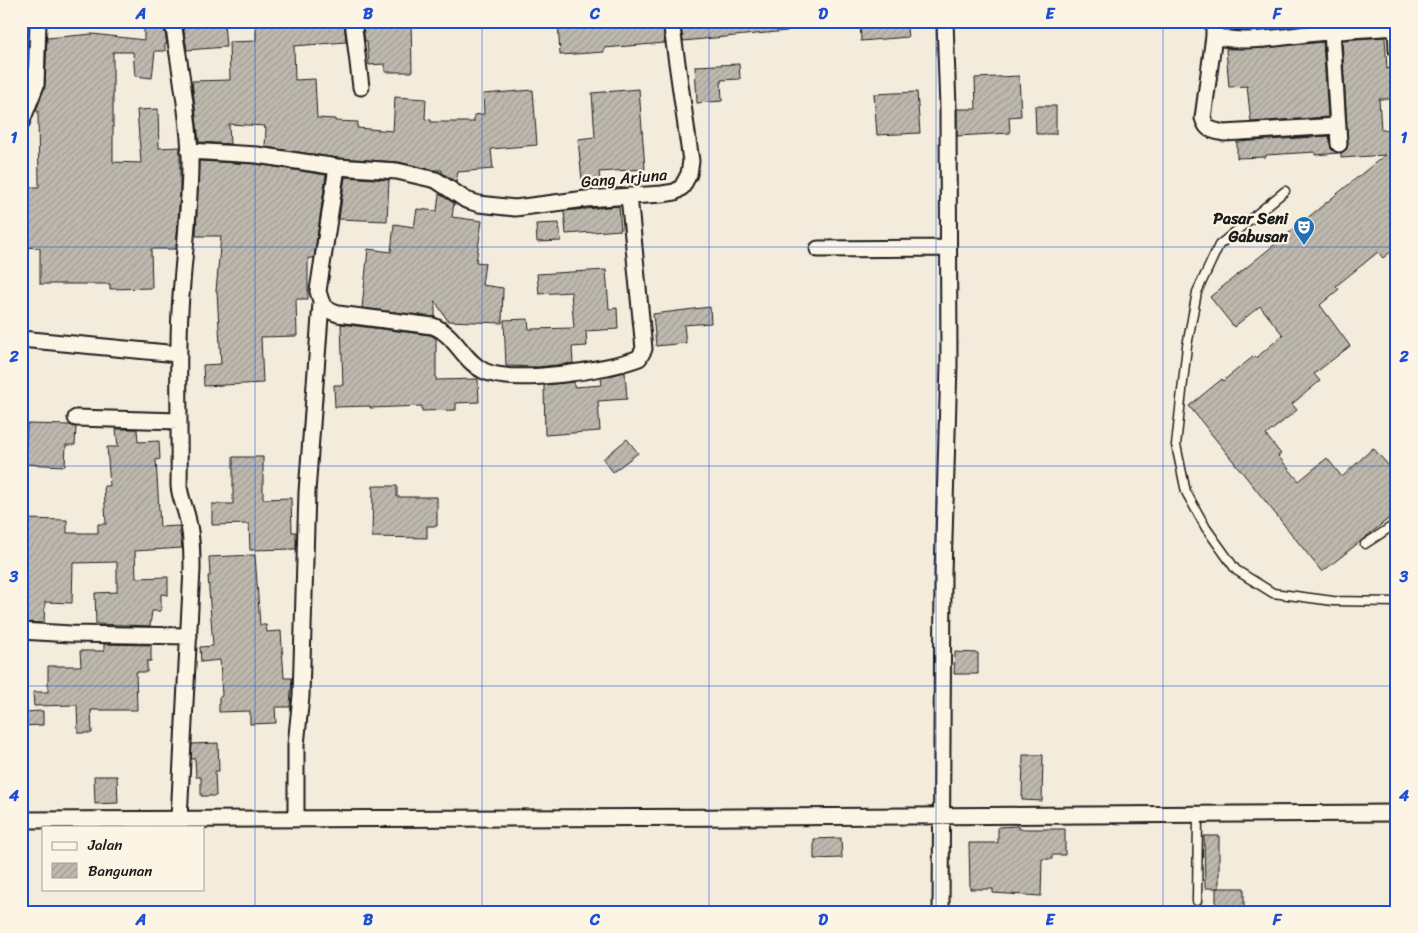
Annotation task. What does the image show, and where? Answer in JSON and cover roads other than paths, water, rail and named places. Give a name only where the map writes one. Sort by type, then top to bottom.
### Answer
[{"type":"street","points":[[21,123],[36,85],[38,21]]},
{"type":"street","points":[[172,21],[190,151],[188,219],[181,282],[178,354],[179,486],[180,497],[188,520],[192,570],[179,818]]},
{"type":"street","points":[[353,21],[361,87]]},
{"type":"street","name":"Gang Arjuna","points":[[337,167],[397,171],[436,180],[466,200],[479,204],[515,208],[586,199],[675,192],[682,187],[689,174],[690,161],[672,21]]},
{"type":"street","points":[[941,912],[944,573],[949,364],[948,108],[945,21]]},
{"type":"street","points":[[1214,28],[1228,40],[1255,40],[1327,28],[1396,27],[1397,50]]},
{"type":"street","points":[[1214,28],[1203,118],[1206,127],[1224,134],[1338,126]]},
{"type":"street","points":[[1327,28],[1339,144]]},
{"type":"street","points":[[190,151],[257,155],[337,167],[318,291],[321,303],[308,492],[301,696],[296,745],[296,817]]},
{"type":"street","points":[[321,303],[327,310],[338,314],[433,326],[442,329],[474,363],[484,371],[496,374],[534,376],[589,371],[631,361],[639,358],[644,349],[629,196]]},
{"type":"street","points":[[818,249],[948,248]]},
{"type":"street","points":[[21,339],[178,354]]},
{"type":"street","points":[[76,418],[179,421]]},
{"type":"street","points":[[21,631],[71,634],[189,636]]},
{"type":"street","points":[[21,820],[296,817],[1198,816],[1397,813]]},
{"type":"lane","points":[[1285,191],[1219,245],[1196,292],[1187,346],[1176,445],[1186,492],[1206,528],[1236,570],[1273,593],[1333,600],[1397,602]]},
{"type":"lane","points":[[1365,544],[1397,523]]},
{"type":"lane","points":[[1197,901],[1198,816]]},
{"type":"place","name":"Pasar Seni Gabusan","points":[[1304,246]]}]
